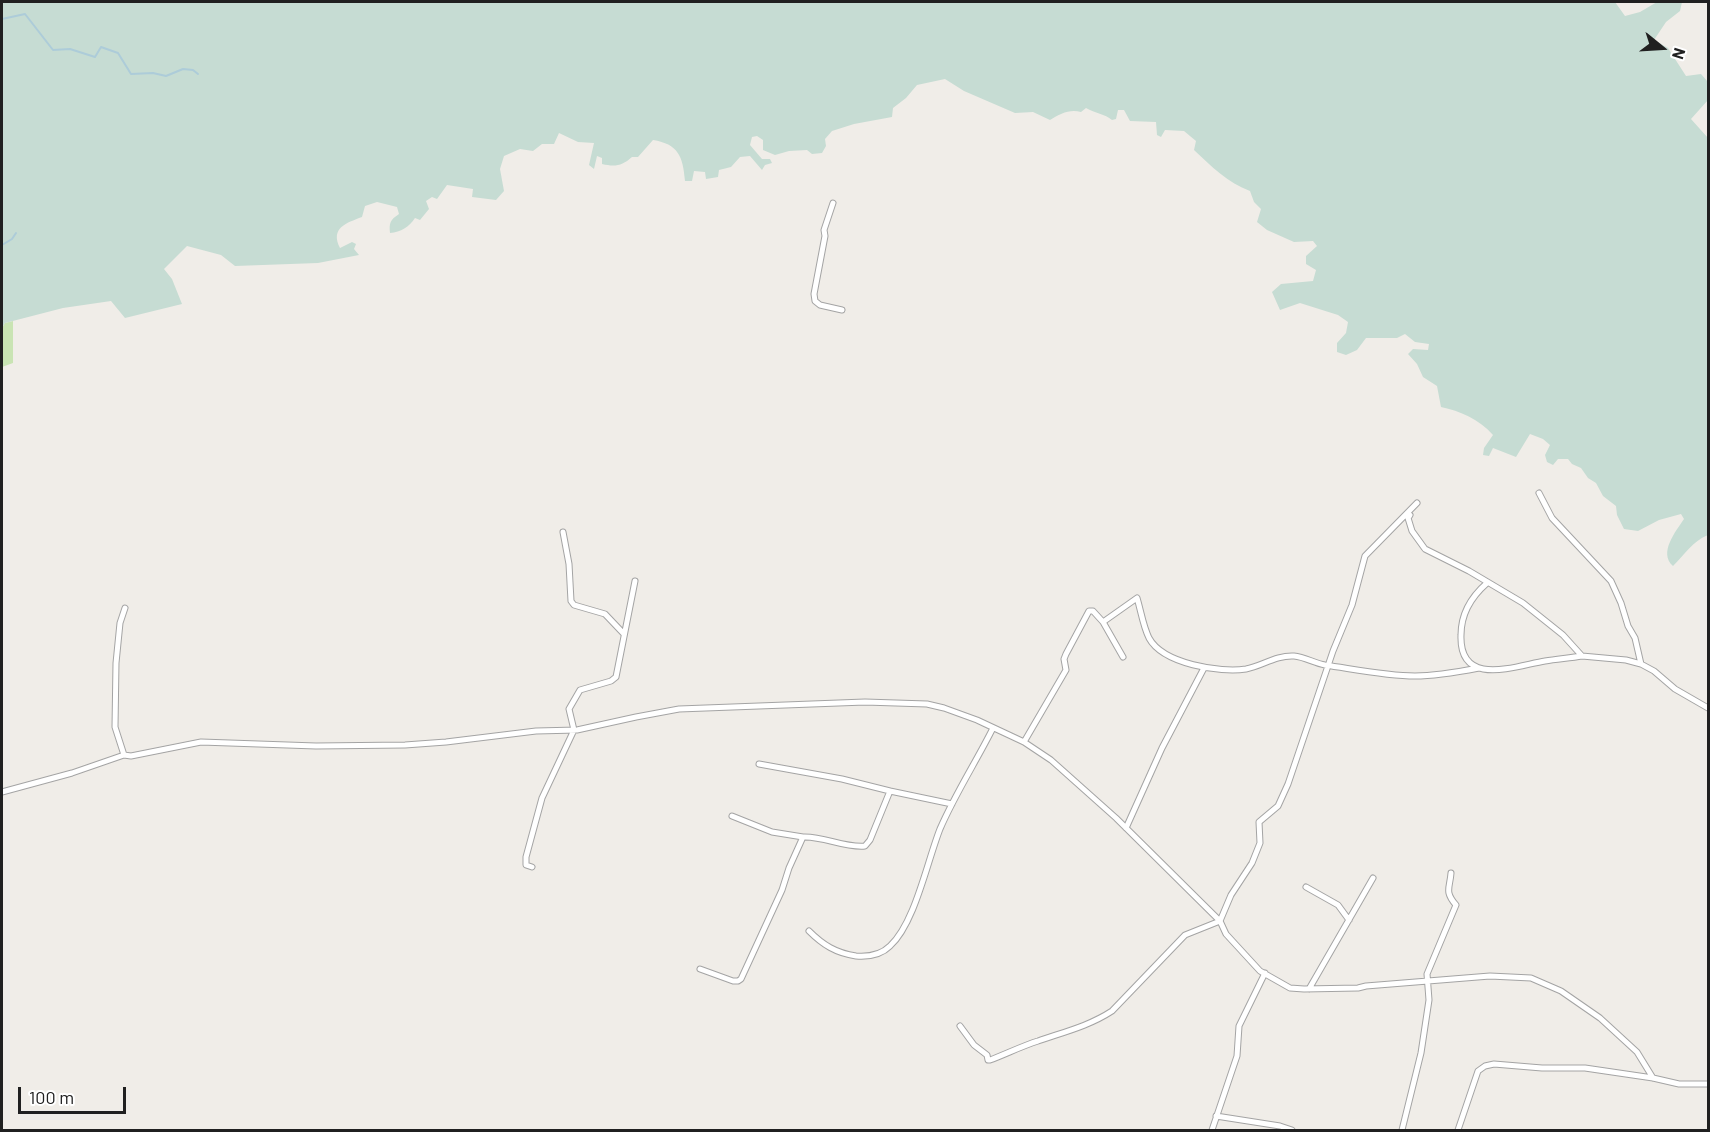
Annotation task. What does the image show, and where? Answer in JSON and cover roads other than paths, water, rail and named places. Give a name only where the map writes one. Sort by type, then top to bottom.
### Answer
[{"type":"street","points":[[833,203],[824,230],[825,236],[814,294],[820,305],[842,310]]},
{"type":"street","points":[[1539,493],[1552,518],[1611,581],[1635,638],[1641,664]]},
{"type":"street","points":[[960,1026],[974,1045],[987,1055],[988,1060],[1069,1031],[1112,1011],[1185,935],[1220,921],[1232,895],[1252,863],[1260,843],[1259,822],[1278,806],[1288,784],[1328,666],[1352,605],[1365,556],[1417,503],[1408,518],[1418,542],[1425,549],[1504,591],[1538,614],[1563,635],[1582,656]]},
{"type":"street","points":[[563,532],[571,601],[574,605],[605,614],[624,634]]},
{"type":"street","points":[[532,867],[526,865],[526,857],[542,798],[574,730],[569,713],[572,704],[580,690],[611,681],[616,677],[635,581]]},
{"type":"street","points":[[1487,583],[1472,597],[1466,610],[1460,638],[1463,653],[1472,665],[1486,671],[1500,671],[1582,656],[1626,660],[1654,671],[1675,689],[1708,708]]},
{"type":"street","points":[[1103,622],[1137,598],[1150,639],[1157,647],[1168,654],[1204,668],[1231,670],[1248,668],[1275,658],[1292,656],[1328,666],[1394,675],[1417,676],[1479,668]]},
{"type":"street","points":[[124,755],[115,727],[115,675],[120,623],[125,608]]},
{"type":"street","points":[[1024,742],[1066,670],[1064,659],[1089,611],[1093,611],[1103,622],[1122,657]]},
{"type":"street","points":[[1126,828],[1162,748],[1204,668]]},
{"type":"street","points":[[2,792],[72,773],[124,755],[131,756],[201,742],[240,742],[274,746],[405,745],[536,731],[574,730],[679,709],[865,702],[927,704],[960,713],[1024,742],[1051,760],[1126,828],[1220,921],[1226,934],[1245,957],[1260,971],[1290,988],[1358,988],[1490,976],[1531,978],[1548,984],[1600,1018],[1637,1052],[1653,1078]]},
{"type":"street","points":[[808,932],[823,945],[847,955],[876,955],[890,946],[908,919],[952,804],[993,728]]},
{"type":"street","points":[[759,764],[842,779],[952,804]]},
{"type":"street","points":[[732,816],[772,832],[865,846],[870,840],[890,791]]},
{"type":"street","points":[[700,969],[733,981],[741,979],[782,890],[803,837]]},
{"type":"street","points":[[1402,1131],[1421,1053],[1429,1000],[1427,974],[1456,905],[1449,897],[1451,873]]},
{"type":"street","points":[[1309,989],[1373,878]]},
{"type":"street","points":[[1306,887],[1338,905],[1349,920]]},
{"type":"street","points":[[1212,1131],[1237,1056],[1239,1026],[1265,973]]},
{"type":"street","points":[[1458,1131],[1478,1071],[1494,1064],[1542,1068],[1592,1068],[1679,1084],[1708,1084]]},
{"type":"street","points":[[1216,1116],[1280,1126],[1292,1131]]},
{"type":"waterway","points":[[2,19],[25,14],[53,50],[70,49],[95,57],[101,47],[118,53],[131,74],[153,73],[166,76],[183,69],[193,70],[198,74]]},
{"type":"waterway","points":[[2,245],[12,239],[16,233]]}]
